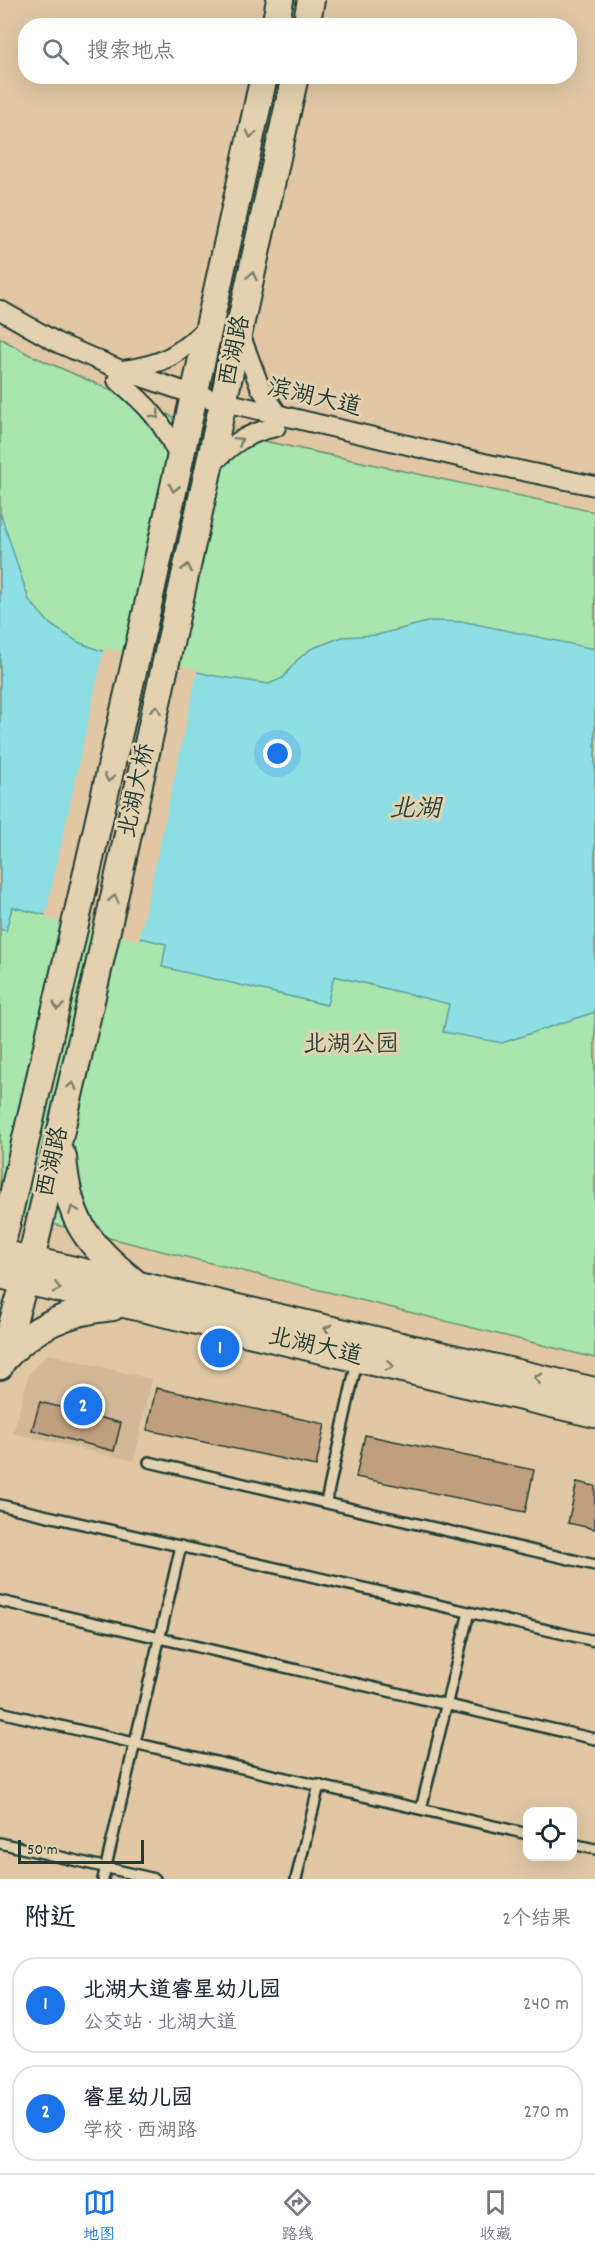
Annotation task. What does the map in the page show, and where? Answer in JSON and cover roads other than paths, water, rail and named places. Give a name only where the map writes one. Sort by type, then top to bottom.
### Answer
[{"type":"main road","points":[[277,18],[280,0]]},
{"type":"main road","points":[[308,18],[311,0]]},
{"type":"main road","name":"西湖路","points":[[145,619],[262,84]]},
{"type":"main road","name":"西湖路","points":[[174,626],[224,409],[293,84]]},
{"type":"main road","name":"北湖大桥","points":[[70,949],[145,619]]},
{"type":"main road","name":"北湖大桥","points":[[101,957],[174,626]]},
{"type":"main road","name":"西湖路","points":[[0,1252],[70,949]]},
{"type":"main road","name":"西湖路","points":[[1,1364],[28,1270],[101,957]]},
{"type":"main road","points":[[0,1180],[30,1128]]},
{"type":"main road","points":[[1,1364],[18,1343],[47,1324],[133,1295],[98,1252],[75,1216],[65,1189],[61,1134]]},
{"type":"main road","name":"北湖大道","points":[[0,1252],[28,1270],[133,1295],[595,1391]]},
{"type":"main road","name":"北湖大道","points":[[0,1275],[28,1270]]},
{"type":"main road","name":"北湖大道","points":[[133,1295],[358,1359],[595,1414]]},
{"type":"street","name":"滨湖大道","points":[[0,310],[119,375]]},
{"type":"street","name":"滨湖大道","points":[[0,324],[53,353],[193,401],[482,476],[595,498]]},
{"type":"street","points":[[180,460],[163,424],[152,409],[119,375],[161,363],[176,356],[209,326]]},
{"type":"street","points":[[210,467],[226,449],[246,436],[277,422],[260,387],[240,334]]},
{"type":"street","name":"滨湖大道","points":[[277,422],[595,486]]},
{"type":"lane","points":[[326,1502],[358,1359]]},
{"type":"lane","points":[[148,1462],[595,1565]]},
{"type":"lane","points":[[0,1504],[595,1641]]},
{"type":"lane","points":[[103,1879],[181,1546]]},
{"type":"lane","points":[[0,1601],[595,1739]]},
{"type":"lane","points":[[421,1809],[469,1612]]},
{"type":"lane","points":[[0,1712],[523,1833]]},
{"type":"lane","points":[[296,1879],[318,1785]]},
{"type":"lane","points":[[0,1844],[155,1879]]},
{"type":"lane","points":[[577,1845],[595,1849]]},
{"type":"water","name":"北湖","points":[[0,512],[29,600],[51,625],[78,642],[99,650],[215,676],[269,684],[283,678],[297,660],[311,649],[342,637],[377,635],[431,621],[466,622],[595,649],[595,1012],[502,1043],[443,1032],[449,1004],[334,976],[327,1005],[162,967],[166,944],[12,907],[6,931],[0,929]]},
{"type":"place","name":"北湖大道睿星幼儿园","points":[[220,1348]]},
{"type":"place","name":"睿星幼儿园","points":[[83,1406]]},
{"type":"park label","name":"北湖公园","points":[[351,1046]]}]
